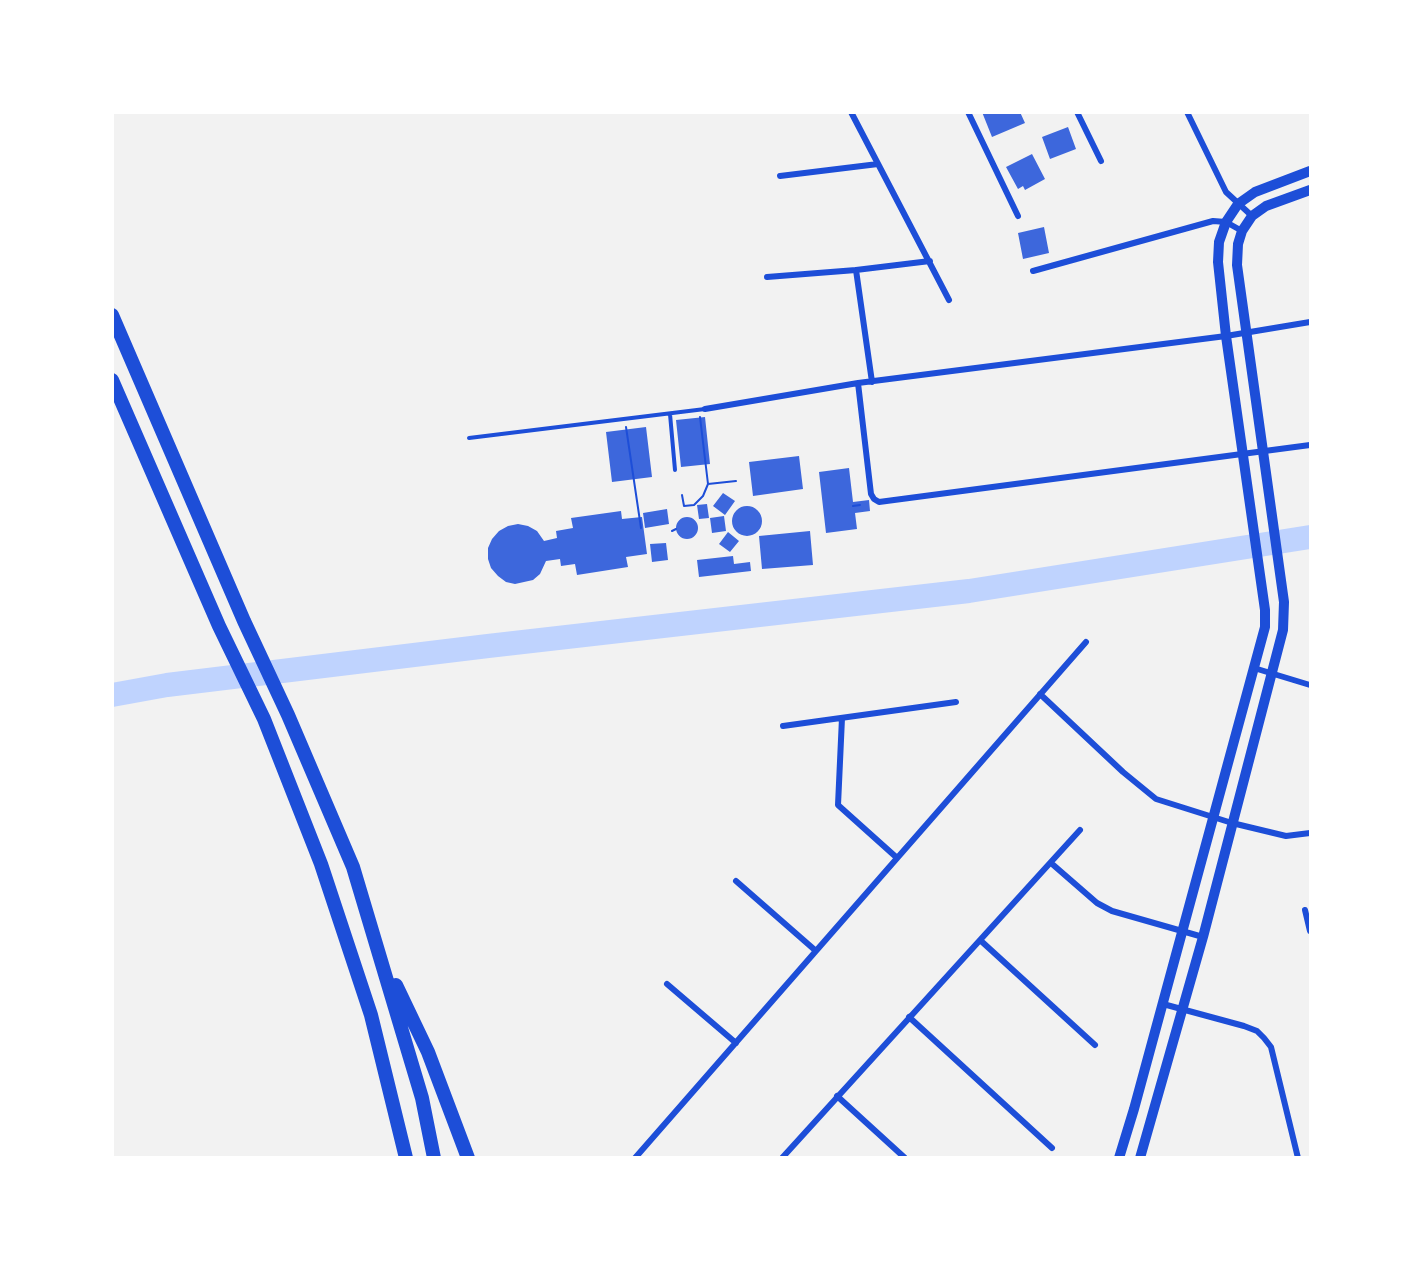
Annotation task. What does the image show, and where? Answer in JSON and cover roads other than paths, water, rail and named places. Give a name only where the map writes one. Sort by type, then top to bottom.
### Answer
[{"type":"highway","points":[[112,315],[353,867],[422,1098],[434,1158]]},
{"type":"highway","points":[[112,380],[219,626],[264,719],[321,864],[371,1015],[406,1158]]},
{"type":"highway","points":[[378,947],[428,1052],[468,1158]]},
{"type":"main road","points":[[1119,1158],[1265,627],[1265,610],[1248,481],[1226,336],[1218,262],[1219,242],[1226,222],[1238,204],[1255,192],[1311,171]]},
{"type":"main road","points":[[1140,1158],[1203,937],[1283,630],[1284,602],[1237,265],[1238,244],[1242,231],[1252,216],[1266,206],[1311,190]]},
{"type":"street","points":[[851,112],[949,300]]},
{"type":"street","points":[[968,112],[1018,216]]},
{"type":"street","points":[[1077,112],[1101,161]]},
{"type":"street","points":[[1186,112],[1226,192],[1252,216]]},
{"type":"street","points":[[780,176],[878,164]]},
{"type":"street","points":[[1033,271],[1213,221],[1226,222],[1242,231]]},
{"type":"street","points":[[767,277],[930,261]]},
{"type":"street","points":[[856,270],[872,381]]},
{"type":"street","points":[[705,409],[858,383],[1226,336],[1311,322]]},
{"type":"street","points":[[858,383],[871,494],[879,502],[1311,445]]},
{"type":"street","points":[[635,1158],[1086,642]]},
{"type":"street","points":[[1254,668],[1311,685]]},
{"type":"street","points":[[1040,694],[1146,792],[1169,804],[1286,836],[1311,833]]},
{"type":"street","points":[[783,726],[956,702]]},
{"type":"street","points":[[842,718],[838,805],[896,857]]},
{"type":"street","points":[[782,1158],[1080,830]]},
{"type":"street","points":[[1051,863],[1097,903],[1112,911],[1203,937]]},
{"type":"street","points":[[736,881],[816,951]]},
{"type":"street","points":[[1305,910],[1311,931]]},
{"type":"street","points":[[980,940],[1095,1046]]},
{"type":"street","points":[[667,984],[736,1043]]},
{"type":"street","points":[[1163,1004],[1257,1031],[1271,1047],[1299,1158]]},
{"type":"street","points":[[909,1017],[1052,1148]]},
{"type":"street","points":[[837,1096],[905,1158]]},
{"type":"lane","points":[[469,438],[705,409]]},
{"type":"lane","points":[[670,414],[675,470]]},
{"type":"waterway","points":[[112,695],[167,685],[488,646],[969,591],[1310,537]]}]
